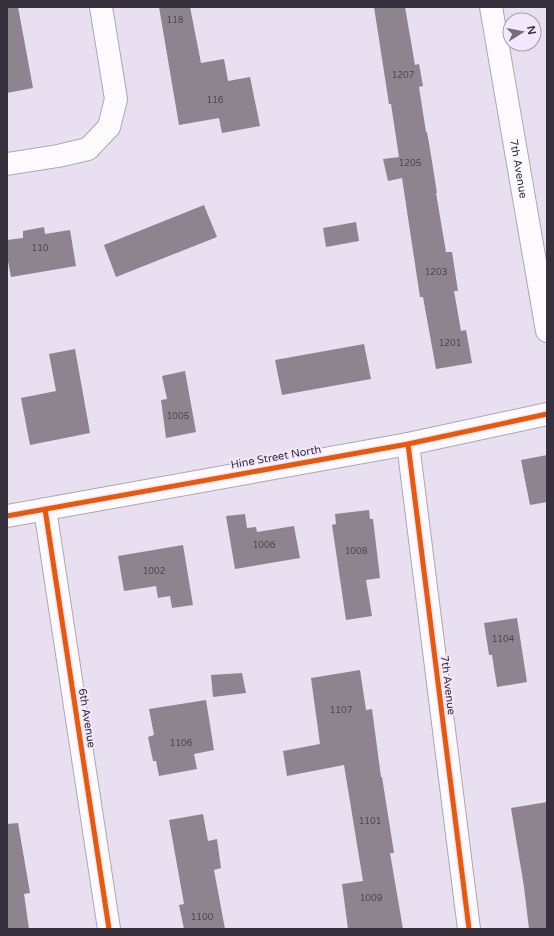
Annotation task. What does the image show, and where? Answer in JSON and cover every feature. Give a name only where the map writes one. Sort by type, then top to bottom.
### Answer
[{"type":"street","points":[[7,164],[58,156],[88,149],[109,127],[116,99],[101,7]]},
{"type":"street","name":"7th Avenue","points":[[491,7],[547,331]]},
{"type":"street","name":"Hine Street North","points":[[7,516],[408,444],[547,414]]},
{"type":"street","name":"7th Avenue","points":[[408,444],[469,929]]},
{"type":"street","name":"6th Avenue","points":[[45,509],[109,929]]},
{"type":"building","points":[[7,7],[18,7],[33,88],[7,93]]},
{"type":"building","points":[[159,7],[190,7],[201,63],[224,59],[228,81],[250,77],[260,126],[222,133],[219,118],[179,125]]},
{"type":"building","points":[[374,7],[405,7],[415,65],[419,64],[423,86],[419,87],[446,252],[452,252],[458,291],[454,291],[461,331],[466,330],[472,363],[436,369],[423,297],[420,297],[402,178],[388,181],[383,159],[399,157]]},
{"type":"building","points":[[204,205],[217,237],[116,277],[104,245]]},
{"type":"building","points":[[356,222],[359,241],[326,247],[323,228]]},
{"type":"building","points":[[44,227],[45,234],[70,230],[76,266],[11,277],[7,256],[7,240],[23,238],[23,231]]},
{"type":"building","points":[[364,344],[371,379],[282,395],[275,360]]},
{"type":"building","points":[[75,349],[90,433],[30,445],[21,398],[56,391],[49,354]]},
{"type":"building","points":[[185,371],[196,432],[166,438],[161,400],[167,399],[162,376]]},
{"type":"building","points":[[547,455],[547,502],[530,505],[521,460]]},
{"type":"building","points":[[369,510],[370,519],[373,519],[380,578],[366,580],[372,616],[346,620],[332,525],[336,524],[335,514]]},
{"type":"building","points":[[245,514],[247,528],[256,527],[257,532],[294,526],[300,558],[235,569],[226,516]]},
{"type":"building","points":[[183,545],[193,605],[172,608],[170,596],[158,598],[156,586],[124,591],[118,556]]},
{"type":"building","points":[[517,618],[527,682],[497,687],[492,655],[489,655],[484,623]]},
{"type":"building","points":[[360,670],[366,710],[372,709],[381,777],[394,853],[390,853],[403,929],[348,929],[342,884],[363,881],[344,765],[287,776],[283,751],[320,744],[311,678]]},
{"type":"building","points":[[242,673],[246,693],[213,697],[211,675]]},
{"type":"building","points":[[206,700],[214,750],[194,754],[197,769],[159,776],[156,761],[153,761],[148,737],[154,735],[149,709]]},
{"type":"building","points":[[547,802],[547,929],[529,929],[524,887],[511,808]]},
{"type":"building","points":[[203,814],[208,841],[217,839],[221,868],[214,870],[225,929],[184,929],[179,905],[184,904],[169,820]]},
{"type":"building","points":[[18,823],[30,893],[24,894],[29,929],[7,929],[7,824]]},
{"type":"cycle path","points":[[7,516],[408,444],[547,414]]},
{"type":"cycle path","points":[[408,444],[469,929]]},
{"type":"cycle path","points":[[45,509],[109,929]]}]
